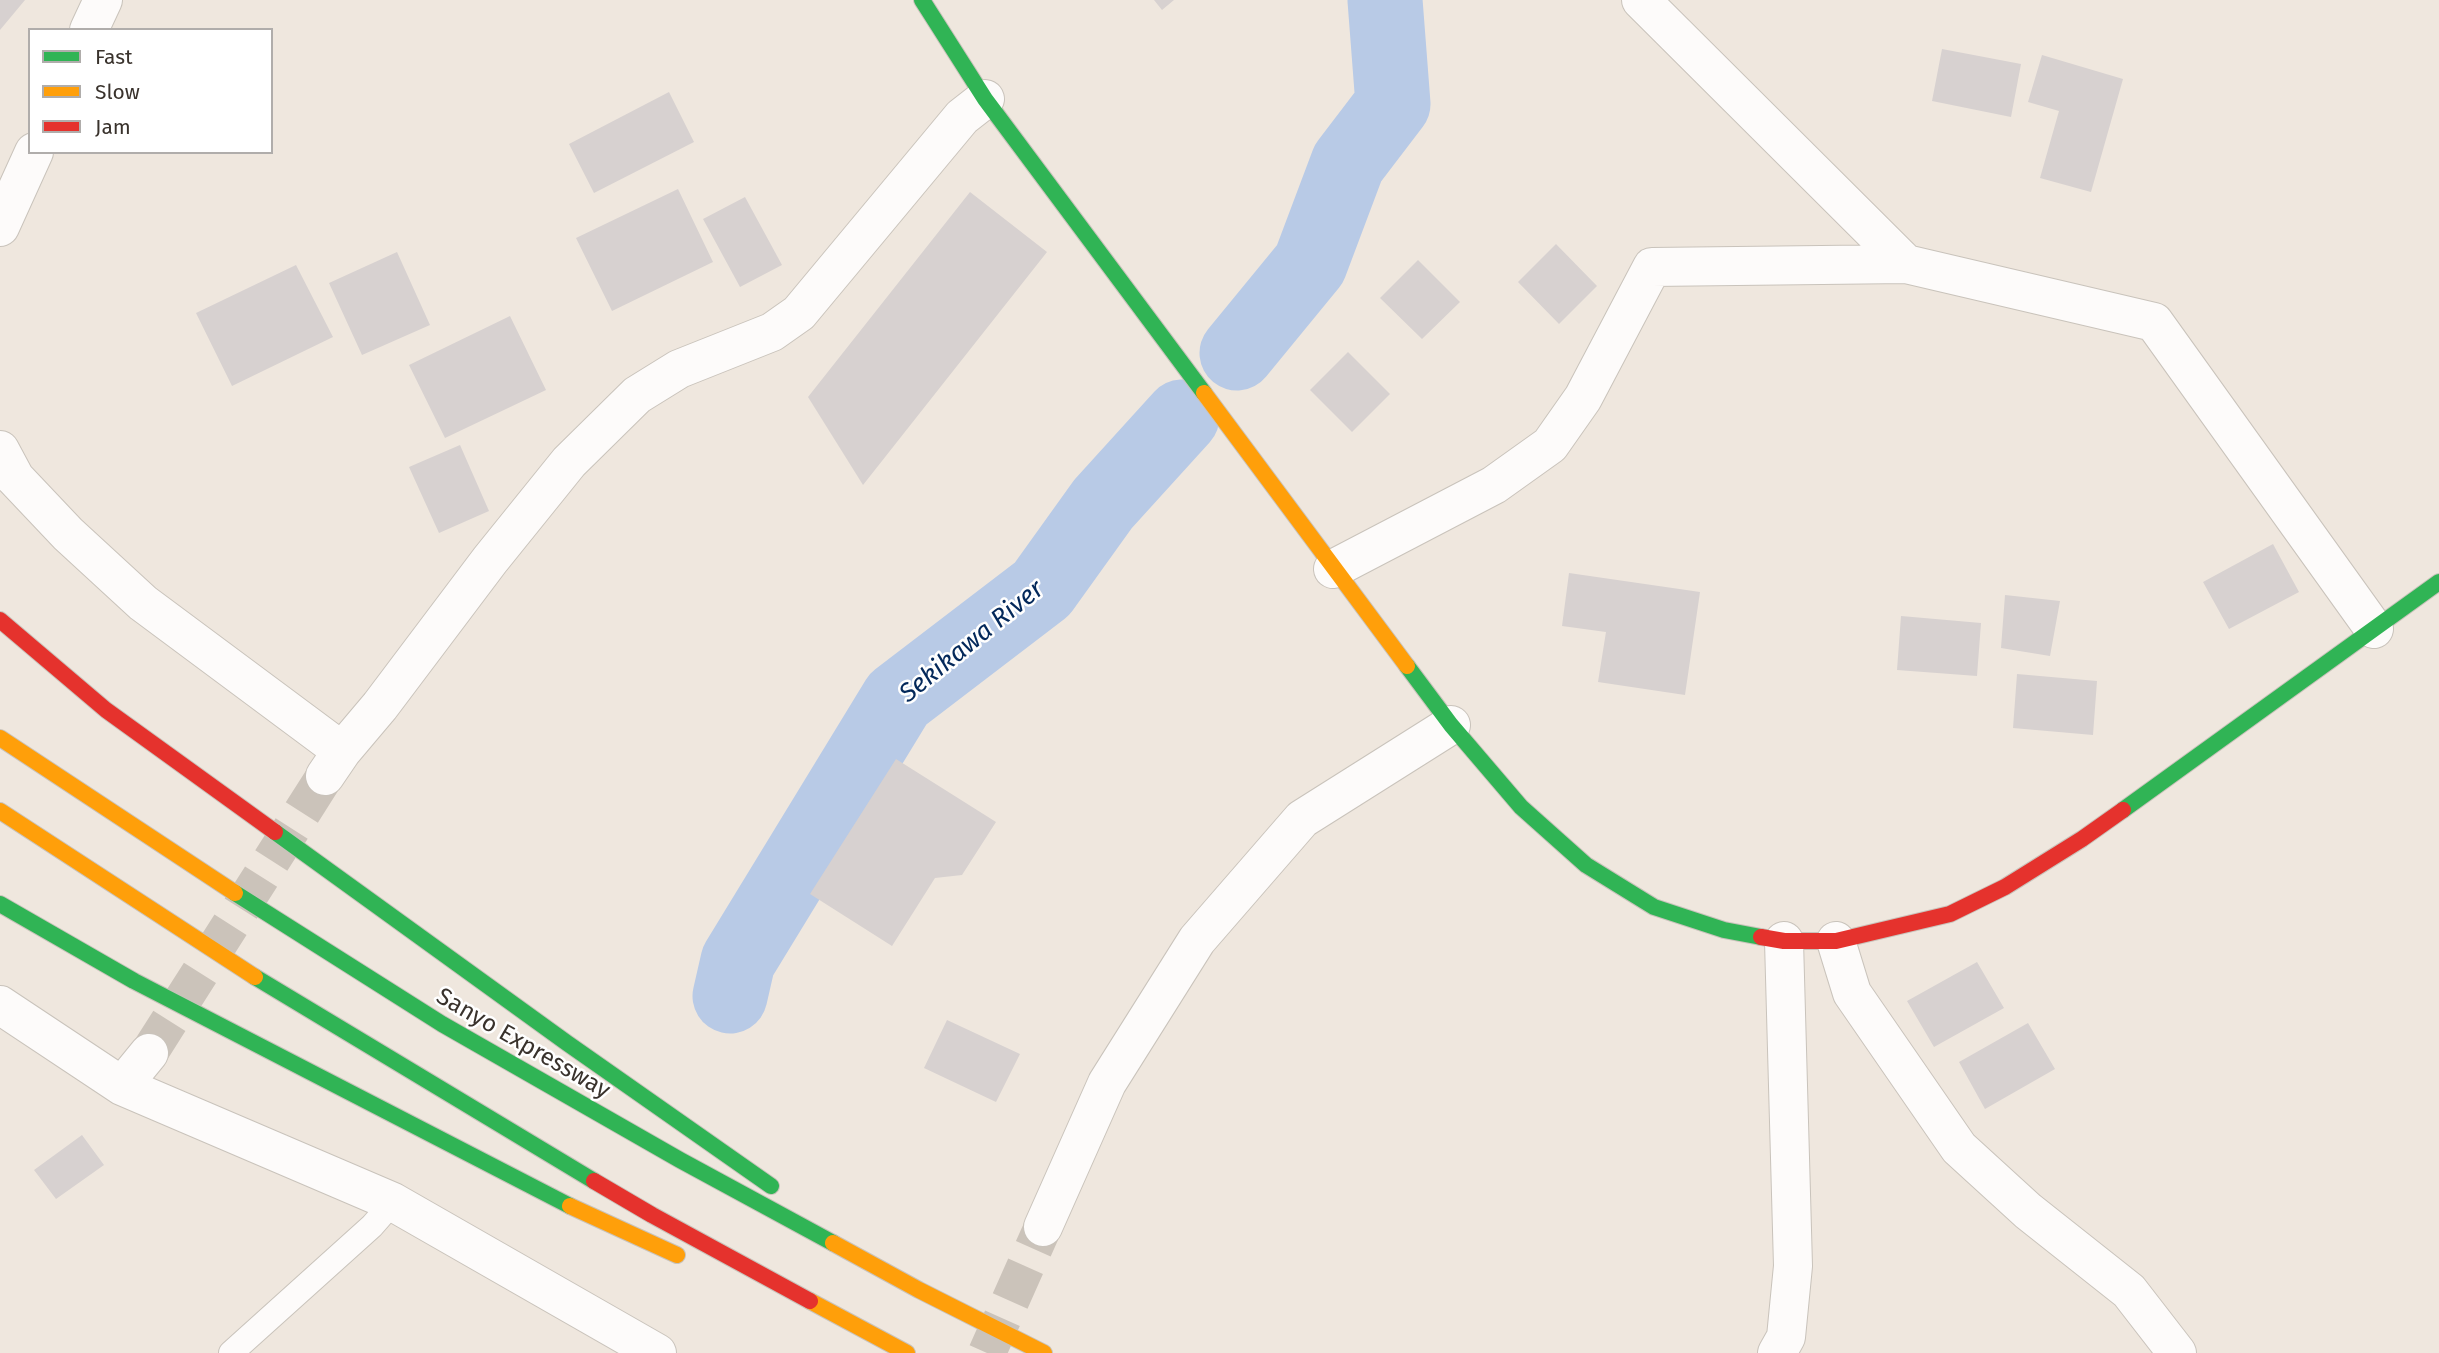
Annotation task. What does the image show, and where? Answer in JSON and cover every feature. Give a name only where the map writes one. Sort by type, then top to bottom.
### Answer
[{"type":"main road","points":[[922,0],[985,99],[1451,725],[1521,807],[1586,865],[1654,907],[1724,930],[1784,941],[1836,941],[1950,914],[2005,887],[2082,839],[2439,582]]},
{"type":"main road","points":[[0,620],[106,710],[567,1043],[783,1194]]},
{"type":"main road","name":"Sanyo Expressway","points":[[0,738],[239,896],[442,1024],[680,1160],[919,1290],[1044,1353]]},
{"type":"main road","points":[[0,811],[227,960],[413,1074],[652,1215],[907,1353]]},
{"type":"main road","points":[[0,904],[134,982],[437,1139],[534,1189],[686,1259]]},
{"type":"main road","points":[[805,1210],[919,1290]]},
{"type":"main road","points":[[774,1300],[888,1353]]},
{"type":"street","points":[[90,28],[103,0]]},
{"type":"street","points":[[1641,0],[1906,264]]},
{"type":"street","points":[[5,471],[143,603],[334,764],[490,560],[569,462],[637,395],[679,369],[772,332],[799,313],[962,117],[985,99]]},
{"type":"street","points":[[0,227],[33,154]]},
{"type":"street","points":[[1333,569],[1494,485],[1550,445],[1583,398],[1652,267],[1906,264],[2154,322],[2374,629]]},
{"type":"street","points":[[1043,1227],[1107,1083],[1197,940],[1303,819],[1451,725]]},
{"type":"street","points":[[1777,1353],[1786,1337],[1793,1266],[1784,941]]},
{"type":"street","points":[[1836,941],[1852,993],[1959,1148],[2028,1211],[2129,1292],[2177,1353]]},
{"type":"street","points":[[0,1005],[122,1086],[393,1202],[657,1353]]},
{"type":"street","points":[[122,1086],[149,1053]]},
{"type":"lane","points":[[232,1353],[372,1226],[393,1202]]},
{"type":"building","points":[[0,0],[25,0],[0,30]]},
{"type":"building","points":[[1154,0],[1174,0],[1162,10]]},
{"type":"building","points":[[1942,49],[2021,64],[2011,117],[1932,101]]},
{"type":"building","points":[[2042,55],[2123,79],[2091,192],[2040,178],[2059,111],[2028,102]]},
{"type":"building","points":[[669,92],[694,142],[594,193],[569,144]]},
{"type":"building","points":[[678,189],[713,262],[612,311],[576,238]]},
{"type":"building","points":[[970,192],[1047,252],[863,485],[808,397]]},
{"type":"building","points":[[745,197],[782,265],[740,287],[703,219]]},
{"type":"building","points":[[1556,244],[1597,286],[1559,324],[1518,282]]},
{"type":"building","points":[[397,252],[430,325],[362,355],[329,283]]},
{"type":"building","points":[[1418,260],[1460,302],[1422,339],[1380,298]]},
{"type":"building","points":[[296,265],[333,337],[232,386],[196,313]]},
{"type":"building","points":[[510,316],[546,390],[445,438],[409,365]]},
{"type":"building","points":[[1348,352],[1390,394],[1352,432],[1310,390]]},
{"type":"building","points":[[460,445],[489,511],[439,533],[409,467]]},
{"type":"building","points":[[2273,544],[2299,592],[2229,629],[2203,582]]},
{"type":"building","points":[[1569,573],[1700,592],[1685,695],[1598,682],[1606,632],[1562,626]]},
{"type":"building","points":[[2005,595],[2060,601],[2050,656],[2001,648]]},
{"type":"building","points":[[1901,616],[1981,623],[1977,676],[1897,670]]},
{"type":"building","points":[[2017,674],[2097,681],[2093,735],[2013,728]]},
{"type":"building","points":[[896,759],[996,822],[962,875],[935,878],[892,946],[810,894]]},
{"type":"building","points":[[1977,962],[2004,1008],[1934,1047],[1907,1001]]},
{"type":"building","points":[[947,1020],[1020,1054],[996,1102],[924,1068]]},
{"type":"building","points":[[2028,1023],[2055,1069],[1985,1109],[1959,1062]]},
{"type":"building","points":[[82,1135],[104,1165],[56,1199],[34,1170]]},
{"type":"waterway","name":"Sekikawa River","points":[[1237,353],[1310,264],[1348,163],[1393,104],[1385,0]]},
{"type":"waterway","name":"Sekikawa River","points":[[730,996],[738,961],[898,699],[1042,589],[1103,504],[1182,417]]},
{"type":"tunnel","points":[[149,1053],[325,776]]},
{"type":"tunnel","points":[[987,1353],[1043,1227]]},
{"type":"traffic: fast","points":[[922,0],[985,99],[1204,393]]},
{"type":"traffic: fast","points":[[2123,810],[2439,582]]},
{"type":"traffic: fast","points":[[1407,666],[1451,725],[1521,807],[1586,865],[1654,907],[1724,930],[1761,937]]},
{"type":"traffic: fast","points":[[275,832],[567,1043],[771,1186]]},
{"type":"traffic: fast","points":[[235,893],[442,1024],[680,1160],[833,1243]]},
{"type":"traffic: fast","points":[[0,904],[134,981],[570,1206]]},
{"type":"traffic: fast","points":[[255,977],[594,1181]]},
{"type":"traffic: slow","points":[[1204,393],[1407,666]]},
{"type":"traffic: slow","points":[[0,738],[235,893]]},
{"type":"traffic: slow","points":[[0,811],[255,977]]},
{"type":"traffic: slow","points":[[570,1206],[677,1255]]},
{"type":"traffic: slow","points":[[833,1243],[1044,1353]]},
{"type":"traffic: slow","points":[[810,1301],[907,1353]]},
{"type":"traffic: jam","points":[[0,620],[106,710],[275,832]]},
{"type":"traffic: jam","points":[[1761,937],[1784,941],[1836,941],[1950,914],[2005,887],[2123,810]]},
{"type":"traffic: jam","points":[[594,1181],[810,1301]]}]
